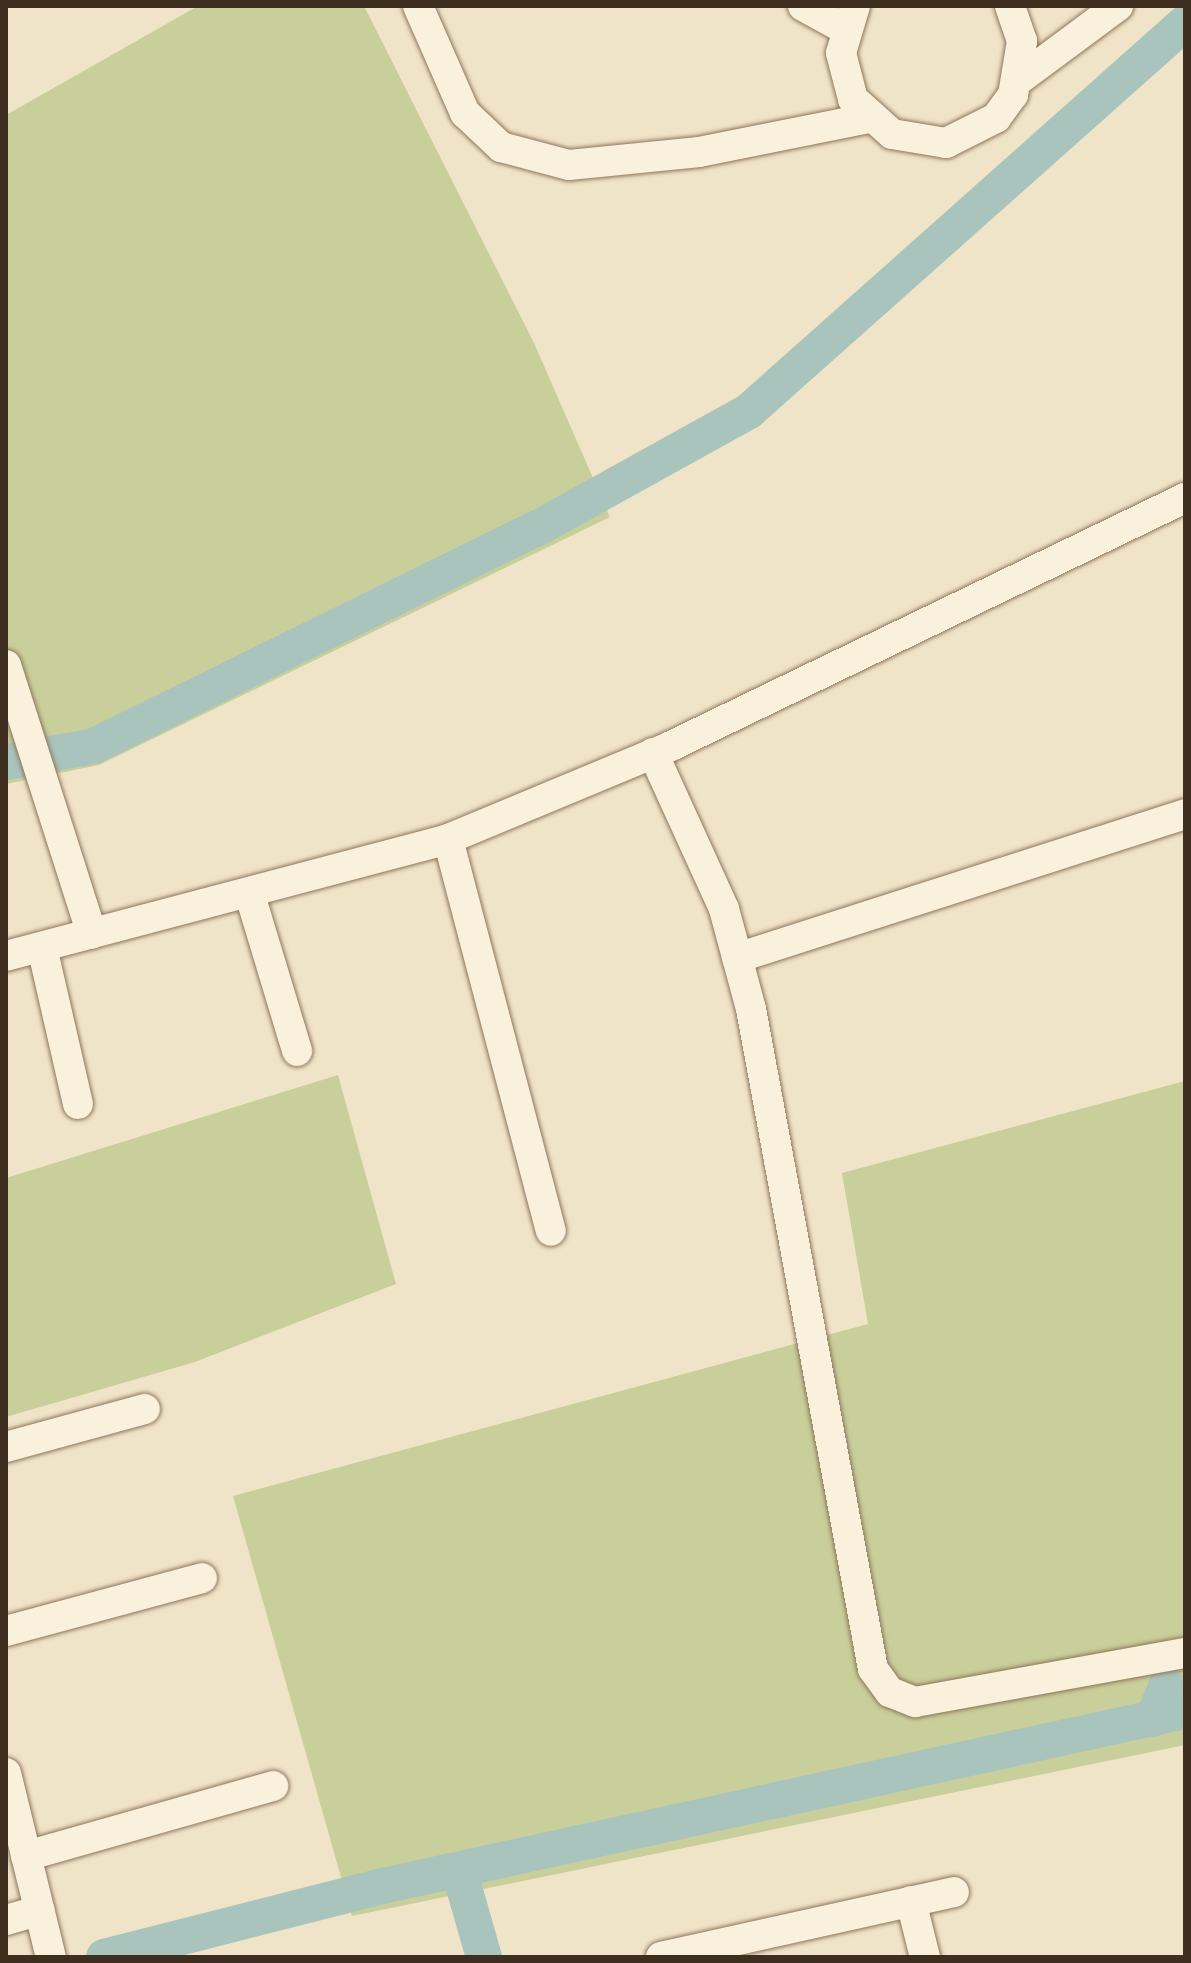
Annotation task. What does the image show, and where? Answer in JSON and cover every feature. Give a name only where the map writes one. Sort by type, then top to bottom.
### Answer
[{"type":"street","points":[[418,6],[465,113],[501,147],[569,165],[699,152],[869,118]]},
{"type":"street","points":[[803,6],[850,18],[844,77],[869,118],[892,134],[946,143],[996,118],[1017,81],[1022,41],[1010,6]]},
{"type":"street","points":[[1017,81],[1118,6]]},
{"type":"street","points":[[6,956],[250,895],[448,839],[653,753],[1185,498]]},
{"type":"street","points":[[6,665],[41,789],[92,934]]},
{"type":"street","points":[[653,753],[724,909],[737,958],[873,1669],[890,1692],[915,1702],[1185,1653]]},
{"type":"street","points":[[737,958],[1185,814]]},
{"type":"street","points":[[448,839],[551,1231]]},
{"type":"street","points":[[250,895],[297,1051]]},
{"type":"street","points":[[42,947],[78,1104]]},
{"type":"street","points":[[6,1447],[145,1409]]},
{"type":"street","points":[[6,1631],[202,1578]]},
{"type":"street","points":[[6,1773],[51,1956]]},
{"type":"street","points":[[26,1856],[273,1786]]},
{"type":"street","points":[[661,1957],[954,1892]]},
{"type":"street","points":[[911,1901],[925,1957]]},
{"type":"street","points":[[6,1920],[40,1910]]},
{"type":"green space","points":[[198,6],[364,6],[534,343],[610,517],[99,765],[6,784],[6,115]]},
{"type":"green space","points":[[338,1075],[396,1284],[195,1362],[6,1417],[6,1178]]},
{"type":"green space","points":[[1185,1081],[1185,1745],[352,1916],[233,1496],[868,1324],[842,1173]]},
{"type":"waterway","points":[[6,762],[94,746],[538,528],[749,411],[1185,23]]},
{"type":"waterway","points":[[1153,1719],[1167,1685]]},
{"type":"waterway","points":[[104,1957],[378,1887],[1185,1711]]},
{"type":"waterway","points":[[459,1870],[484,1957]]}]
